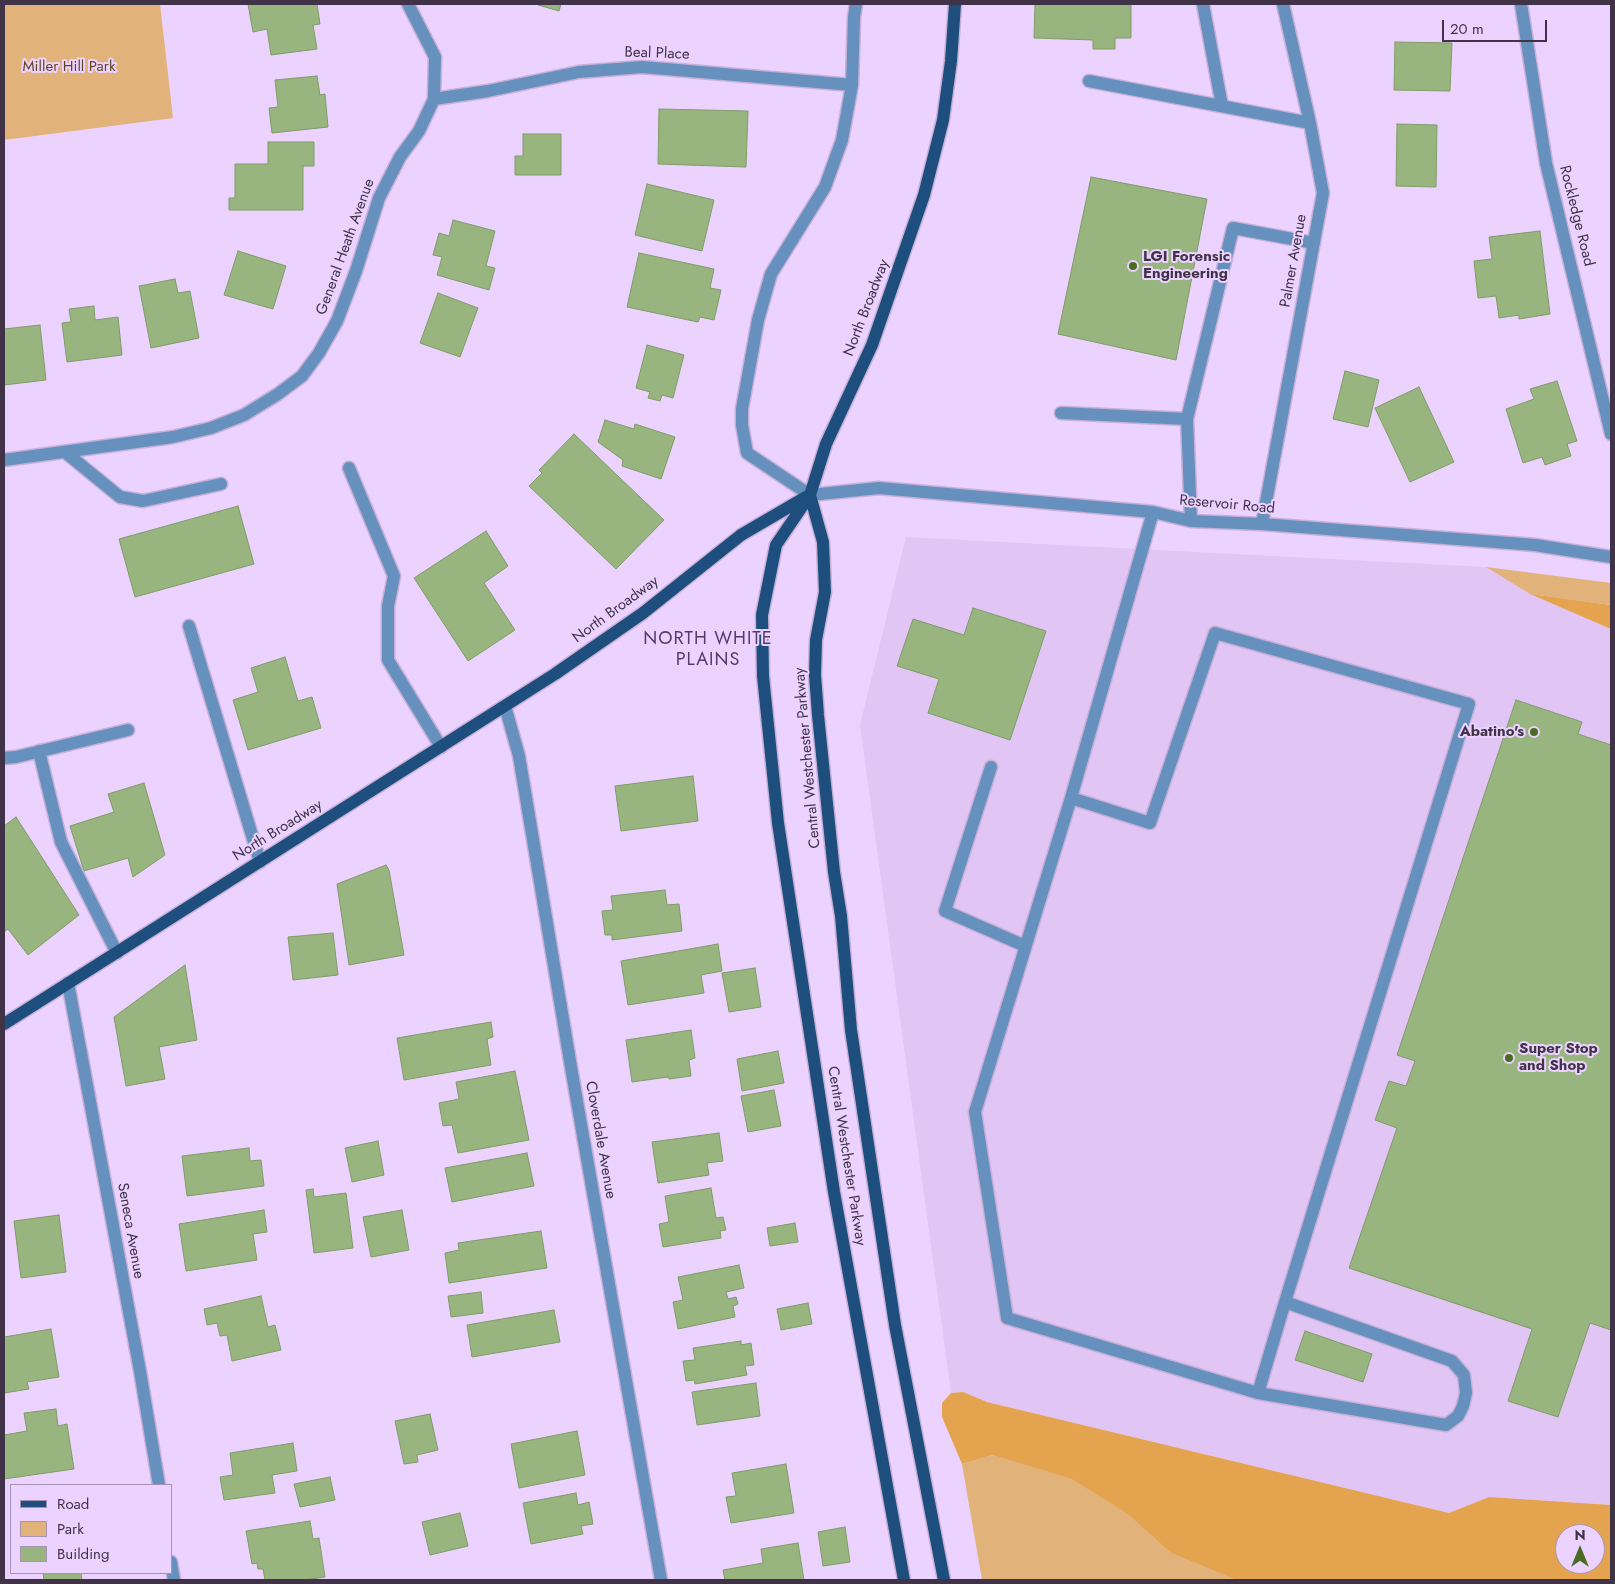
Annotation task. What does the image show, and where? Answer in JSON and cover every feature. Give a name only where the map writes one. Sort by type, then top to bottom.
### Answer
[{"type":"main road","name":"North Broadway","points":[[4,1024],[505,706],[643,613],[741,535],[810,495],[826,444],[872,345],[924,195],[944,120],[955,4]]},
{"type":"main road","name":"Central Westchester Parkway","points":[[810,495],[776,545],[762,615],[763,676],[778,823],[834,1192],[904,1580]]},
{"type":"main road","name":"Central Westchester Parkway","points":[[810,495],[823,542],[825,592],[816,640],[815,674],[834,872],[841,916],[851,1030],[896,1325],[944,1580]]},
{"type":"street","name":"General Heath Avenue","points":[[4,460],[173,437],[211,428],[244,415],[278,394],[302,376],[319,353],[337,321],[356,271],[378,198],[400,157],[419,131],[434,99],[435,57],[408,4]]},
{"type":"street","points":[[810,495],[747,453],[742,425],[742,409],[758,320],[771,274],[825,187],[842,140],[852,85],[856,4]]},
{"type":"street","points":[[1203,4],[1222,106]]},
{"type":"street","name":"Palmer Avenue","points":[[1262,524],[1323,193],[1310,123],[1283,4]]},
{"type":"street","name":"Rockledge Road","points":[[1520,4],[1546,163],[1611,434]]},
{"type":"street","name":"Beal Place","points":[[434,99],[488,91],[579,72],[642,67],[852,85]]},
{"type":"street","points":[[1089,81],[1310,123]]},
{"type":"street","points":[[1191,521],[1186,418],[1233,228],[1314,243]]},
{"type":"street","points":[[1061,413],[1186,418]]},
{"type":"street","points":[[65,452],[120,496],[143,501],[221,484]]},
{"type":"street","points":[[350,468],[394,576],[388,606],[388,660],[441,747]]},
{"type":"street","name":"Reservoir Road","points":[[810,495],[879,488],[1153,512],[1191,521],[1262,524],[1535,545],[1611,557]]},
{"type":"street","points":[[1153,512],[1071,798],[975,1112],[1007,1318],[1258,1393],[1446,1426],[1458,1416],[1466,1394],[1464,1375],[1452,1361],[1285,1302]]},
{"type":"street","points":[[189,626],[260,862]]},
{"type":"street","points":[[1071,798],[1150,823],[1215,633],[1469,704],[1258,1393]]},
{"type":"street","name":"Cloverdale Avenue","points":[[505,706],[520,756],[572,1073],[661,1580]]},
{"type":"street","points":[[4,758],[128,730]]},
{"type":"street","points":[[39,751],[61,842],[117,952]]},
{"type":"street","points":[[992,767],[945,911],[1025,946]]},
{"type":"street","name":"Seneca Avenue","points":[[68,983],[140,1371],[159,1484]]},
{"type":"shaded area","points":[[906,537],[1486,567],[1530,594],[1611,629],[1611,1505],[1489,1497],[1449,1513],[987,1402],[963,1392],[951,1393],[860,725]]},
{"type":"shaded area","points":[[1530,594],[1611,605],[1611,629]]},
{"type":"shaded area","points":[[963,1392],[987,1402],[1449,1513],[1489,1497],[1611,1505],[1611,1580],[1236,1580],[1171,1553],[1126,1513],[1072,1479],[992,1455],[962,1464],[942,1417],[942,1403],[951,1393]]},
{"type":"green space","name":"Miller Hill Park","points":[[4,4],[160,4],[173,118],[4,140]]},
{"type":"green space","points":[[1486,567],[1611,583],[1611,605],[1530,594]]},
{"type":"green space","points":[[992,1455],[1073,1479],[1126,1513],[1171,1553],[1236,1580],[982,1580],[962,1464]]},
{"type":"building","points":[[248,4],[317,4],[320,24],[313,25],[317,49],[271,55],[267,29],[253,32]]},
{"type":"building","points":[[539,4],[561,4],[559,11]]},
{"type":"building","points":[[1035,4],[1131,4],[1131,38],[1115,38],[1115,49],[1093,49],[1093,40],[1034,38]]},
{"type":"building","points":[[1395,42],[1452,43],[1450,91],[1394,90]]},
{"type":"building","points":[[317,76],[320,95],[325,94],[328,127],[272,133],[269,108],[278,107],[275,80]]},
{"type":"building","points":[[659,109],[748,111],[746,167],[658,164]]},
{"type":"building","points":[[1397,124],[1437,125],[1436,187],[1396,186]]},
{"type":"building","points":[[523,134],[561,134],[561,175],[515,175],[515,156],[523,156]]},
{"type":"building","points":[[268,142],[314,142],[314,166],[303,166],[303,210],[229,210],[229,198],[235,198],[235,164],[268,164]]},
{"type":"building","name":"LGI Forensic Engineering","points":[[1091,177],[1207,199],[1176,360],[1058,334]]},
{"type":"building","points":[[647,184],[714,200],[702,251],[635,235]]},
{"type":"building","points":[[453,220],[495,231],[486,266],[495,268],[489,290],[437,275],[442,257],[433,255],[439,233],[449,236]]},
{"type":"building","points":[[1540,231],[1550,314],[1519,319],[1519,315],[1499,318],[1496,296],[1478,298],[1474,261],[1492,259],[1489,237]]},
{"type":"building","points":[[238,251],[286,266],[273,309],[224,295]]},
{"type":"building","points":[[639,253],[714,269],[710,288],[721,290],[714,320],[700,317],[698,322],[627,307]]},
{"type":"building","points":[[175,279],[178,293],[190,291],[199,338],[151,348],[139,286]]},
{"type":"building","points":[[438,293],[478,308],[460,357],[420,343]]},
{"type":"building","points":[[94,306],[95,320],[118,317],[122,355],[67,362],[62,323],[71,322],[69,309]]},
{"type":"building","points":[[40,325],[46,380],[4,385],[4,329]]},
{"type":"building","points":[[647,345],[684,355],[673,398],[662,395],[660,401],[648,398],[650,392],[636,388]]},
{"type":"building","points":[[1345,371],[1379,380],[1368,427],[1333,419]]},
{"type":"building","points":[[1557,381],[1577,441],[1567,444],[1571,456],[1545,465],[1542,457],[1523,463],[1506,409],[1534,399],[1530,389]]},
{"type":"building","points":[[1419,387],[1454,462],[1410,482],[1375,408]]},
{"type":"building","points":[[605,420],[634,429],[635,424],[675,437],[661,479],[622,466],[623,460],[598,442]]},
{"type":"building","points":[[574,434],[664,520],[616,569],[529,486],[542,473],[539,470]]},
{"type":"building","points":[[238,506],[254,564],[135,597],[119,539]]},
{"type":"building","points":[[486,531],[508,566],[484,583],[515,630],[468,661],[414,578]]},
{"type":"building","points":[[973,608],[1046,631],[1010,740],[928,713],[939,679],[897,666],[913,619],[964,635]]},
{"type":"building","points":[[285,657],[298,701],[312,697],[321,728],[248,750],[233,700],[258,692],[251,668]]},
{"type":"building","name":"Super Stop and Shop","points":[[1516,700],[1582,722],[1578,734],[1611,745],[1611,1330],[1590,1323],[1558,1417],[1508,1401],[1532,1329],[1349,1268],[1397,1128],[1375,1120],[1389,1081],[1406,1086],[1415,1061],[1397,1055]]},
{"type":"building","points":[[693,776],[698,821],[621,831],[615,786]]},
{"type":"building","points":[[144,783],[165,855],[133,877],[128,858],[84,871],[70,826],[114,812],[108,794]]},
{"type":"building","points":[[16,817],[79,915],[28,955],[8,929],[4,932],[4,826]]},
{"type":"building","points":[[386,865],[389,870],[404,955],[349,965],[337,884]]},
{"type":"building","points":[[665,890],[667,905],[679,904],[682,931],[612,940],[612,935],[605,935],[602,911],[613,910],[611,896]]},
{"type":"building","points":[[333,933],[338,975],[293,980],[288,937]]},
{"type":"building","points":[[718,944],[722,971],[701,975],[704,993],[628,1005],[621,961]]},
{"type":"building","points":[[185,965],[197,1040],[159,1047],[165,1079],[126,1086],[114,1017]]},
{"type":"building","points":[[755,968],[761,1007],[729,1012],[722,973]]},
{"type":"building","points":[[491,1022],[493,1037],[487,1039],[491,1065],[404,1080],[397,1038]]},
{"type":"building","points":[[691,1030],[695,1058],[689,1060],[691,1076],[632,1082],[626,1040]]},
{"type":"building","points":[[778,1051],[784,1083],[742,1091],[737,1059]]},
{"type":"building","points":[[515,1071],[529,1140],[458,1153],[452,1125],[443,1126],[439,1103],[459,1099],[456,1082]]},
{"type":"building","points":[[774,1090],[781,1126],[748,1132],[741,1096]]},
{"type":"building","points":[[719,1133],[723,1161],[707,1163],[709,1175],[658,1183],[652,1142]]},
{"type":"building","points":[[378,1141],[384,1175],[352,1182],[345,1148]]},
{"type":"building","points":[[249,1148],[250,1161],[261,1160],[264,1186],[187,1196],[182,1156]]},
{"type":"building","points":[[527,1153],[534,1186],[452,1202],[445,1168]]},
{"type":"building","points":[[711,1188],[716,1218],[723,1217],[726,1230],[720,1231],[721,1238],[663,1247],[659,1224],[669,1222],[665,1196]]},
{"type":"building","points":[[313,1189],[314,1197],[346,1193],[353,1248],[314,1253],[306,1190]]},
{"type":"building","points":[[264,1210],[267,1232],[253,1234],[257,1260],[186,1271],[179,1224]]},
{"type":"building","points":[[402,1210],[409,1250],[371,1257],[363,1217]]},
{"type":"building","points":[[59,1215],[66,1272],[21,1278],[14,1221]]},
{"type":"building","points":[[795,1223],[798,1242],[770,1246],[767,1228]]},
{"type":"building","points":[[541,1231],[547,1268],[449,1283],[445,1253],[459,1250],[458,1243]]},
{"type":"building","points":[[739,1265],[744,1288],[726,1292],[728,1299],[736,1297],[738,1304],[733,1306],[735,1317],[678,1329],[673,1302],[683,1300],[678,1277]]},
{"type":"building","points":[[481,1292],[483,1313],[451,1317],[448,1296]]},
{"type":"building","points":[[261,1296],[268,1327],[275,1325],[281,1350],[232,1361],[227,1335],[220,1336],[217,1323],[207,1325],[204,1309]]},
{"type":"building","points":[[808,1303],[812,1324],[781,1330],[777,1309]]},
{"type":"building","points":[[554,1310],[560,1342],[472,1357],[467,1325]]},
{"type":"building","points":[[51,1329],[59,1377],[27,1382],[29,1389],[4,1393],[4,1337]]},
{"type":"building","points":[[1305,1331],[1372,1354],[1363,1382],[1295,1360]]},
{"type":"building","points":[[741,1341],[741,1345],[751,1343],[754,1365],[745,1366],[747,1375],[695,1384],[694,1380],[686,1381],[683,1361],[695,1360],[693,1348]]},
{"type":"building","points":[[756,1383],[760,1416],[697,1425],[692,1392]]},
{"type":"building","points":[[56,1409],[58,1426],[67,1424],[74,1469],[4,1479],[4,1435],[27,1431],[24,1413]]},
{"type":"building","points":[[430,1414],[438,1450],[417,1455],[418,1462],[404,1464],[395,1421]]},
{"type":"building","points":[[577,1431],[585,1475],[519,1488],[511,1444]]},
{"type":"building","points":[[293,1443],[297,1471],[272,1475],[275,1493],[224,1500],[220,1477],[233,1475],[230,1453]]},
{"type":"building","points":[[786,1464],[794,1513],[731,1523],[726,1497],[736,1496],[732,1473]]},
{"type":"building","points":[[330,1477],[335,1500],[300,1507],[294,1484]]},
{"type":"building","points":[[576,1493],[578,1505],[589,1502],[593,1524],[581,1526],[583,1534],[531,1544],[523,1503]]},
{"type":"building","points":[[460,1513],[468,1546],[430,1555],[422,1522]]},
{"type":"building","points":[[310,1521],[313,1539],[319,1538],[325,1577],[304,1580],[265,1580],[263,1569],[258,1569],[257,1563],[252,1564],[246,1531]]},
{"type":"building","points":[[845,1527],[850,1562],[823,1566],[818,1532]]},
{"type":"building","points":[[798,1543],[804,1580],[725,1580],[723,1570],[763,1563],[761,1549]]},
{"type":"building","points":[[43,1574],[81,1574],[82,1580],[44,1580]]},
{"type":"place","name":"LGI Forensic Engineering","points":[[1133,266]]},
{"type":"place","name":"Abatino's","points":[[1534,732]]},
{"type":"place","name":"Super Stop and Shop","points":[[1509,1058]]},
{"type":"district","name":"NORTH WHITE PLAINS","points":[[708,650]]}]
